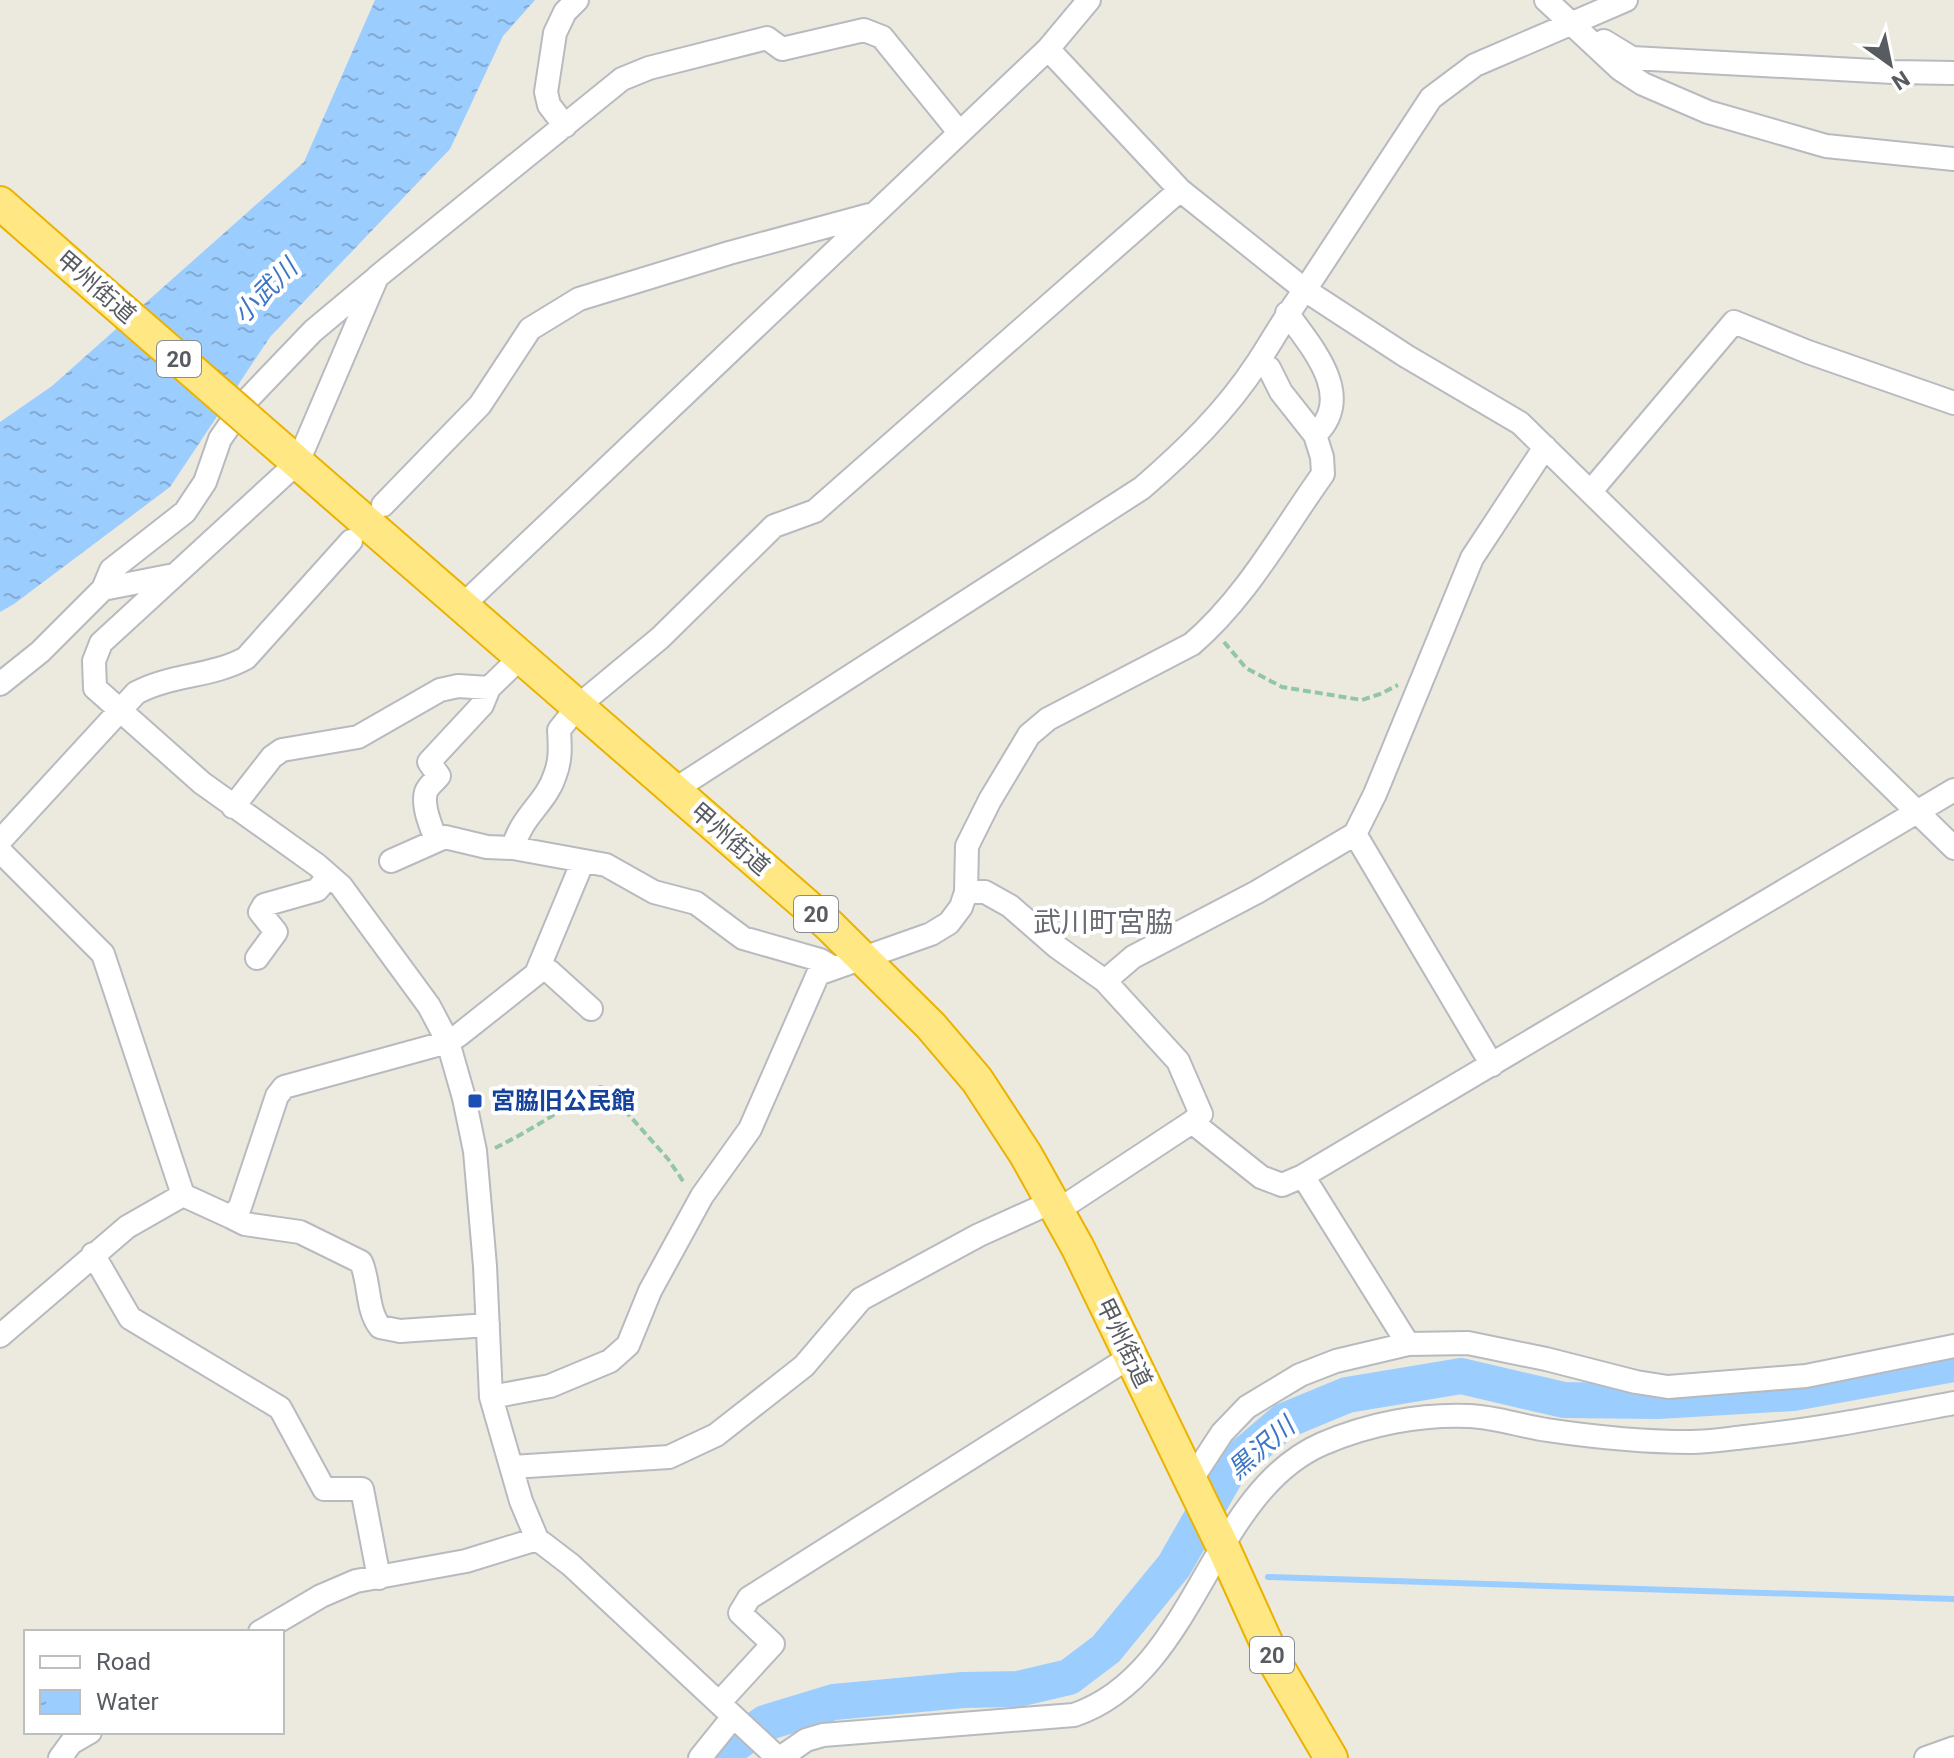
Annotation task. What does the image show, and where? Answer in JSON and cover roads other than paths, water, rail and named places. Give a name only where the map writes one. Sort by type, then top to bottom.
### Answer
[{"type":"highway","name":"甲州街道","points":[[0,203],[674,790],[849,963],[931,1026],[977,1080],[1078,1248],[1223,1547],[1276,1664],[1331,1758]]},
{"type":"street","points":[[565,126],[549,105],[546,92],[555,33],[565,12],[577,0]]},
{"type":"street","points":[[462,606],[1048,49],[1089,0]]},
{"type":"street","points":[[1546,0],[1620,69],[1643,84],[1708,112],[1826,146],[1954,159]]},
{"type":"street","points":[[674,790],[1142,488],[1204,431],[1258,363],[1287,313],[1431,98],[1475,65],[1626,0]]},
{"type":"street","points":[[1572,22],[1632,58],[1954,73]]},
{"type":"street","points":[[0,684],[40,652],[103,589],[111,570],[185,512],[205,482],[220,439],[247,400],[313,331],[622,79],[649,68],[767,38],[782,49],[864,30],[882,37],[959,132]]},
{"type":"street","points":[[1048,49],[1180,190],[1305,290],[1406,356],[1520,423],[1954,848]]},
{"type":"street","points":[[513,848],[518,831],[555,778],[561,752],[559,730],[578,706],[660,638],[774,526],[815,511],[1180,190]]},
{"type":"street","points":[[383,505],[480,405],[530,329],[579,299],[729,253],[870,215]]},
{"type":"street","points":[[377,277],[291,456],[175,575],[101,643],[94,661],[95,688],[202,783],[341,886],[429,1006],[448,1042],[475,1151],[491,1397],[521,1501],[537,1539],[571,1565],[777,1757],[806,1740],[823,1735],[1074,1715],[1091,1709],[1133,1678],[1157,1653],[1252,1503],[1289,1464],[1321,1444],[1379,1425],[1421,1417],[1472,1416],[1548,1430],[1631,1440],[1694,1442],[1794,1432],[1954,1403]]},
{"type":"street","points":[[1287,313],[1324,365],[1332,391],[1327,423],[1315,435]]},
{"type":"street","points":[[1591,491],[1734,322],[1808,352],[1954,403]]},
{"type":"street","points":[[491,1397],[550,1386],[610,1361],[628,1345],[650,1291],[700,1200],[750,1129],[818,974],[931,934],[949,923],[961,907],[966,892],[967,846],[1029,735],[1048,719],[1192,644],[1212,627],[1254,575],[1323,474],[1322,457],[1315,435],[1281,392],[1269,368],[1258,363]]},
{"type":"street","points":[[1105,981],[1133,957],[1257,892],[1355,834],[1375,794],[1472,558],[1545,447]]},
{"type":"street","points":[[0,841],[136,693],[151,685],[229,668],[246,658],[351,541]]},
{"type":"street","points":[[103,589],[175,575]]},
{"type":"street","points":[[437,840],[425,799],[426,790],[439,776],[429,762],[482,705],[489,688],[521,657]]},
{"type":"street","points":[[233,807],[272,757],[282,750],[358,737],[440,690],[458,686],[489,688]]},
{"type":"street","points":[[1192,1122],[1261,1177],[1282,1185],[1303,1176],[1954,790]]},
{"type":"street","points":[[1355,834],[1492,1065]]},
{"type":"street","points":[[391,861],[445,837],[487,847],[513,848],[606,865],[654,892],[696,903],[743,938],[820,960],[849,963]]},
{"type":"street","points":[[0,851],[103,954],[183,1195],[245,1224],[300,1232],[361,1262],[367,1277],[373,1318],[380,1327],[400,1331],[488,1325]]},
{"type":"street","points":[[231,1217],[240,1207],[277,1096],[284,1087],[448,1042],[528,981],[540,966],[583,861]]},
{"type":"street","points":[[257,958],[276,932],[260,912],[264,905],[317,890],[329,876]]},
{"type":"street","points":[[512,1467],[669,1457],[716,1435],[804,1366],[861,1299],[979,1235],[1055,1206],[1201,1114],[1178,1061],[1105,981],[1057,947],[1010,906],[985,892],[966,892]]},
{"type":"street","points":[[540,966],[591,1009]]},
{"type":"street","points":[[1303,1176],[1408,1344]]},
{"type":"street","points":[[0,1336],[127,1227],[183,1195]]},
{"type":"street","points":[[93,1254],[130,1318],[280,1408],[324,1489],[362,1489],[379,1578]]},
{"type":"street","points":[[1190,1482],[1222,1433],[1247,1407],[1300,1375],[1336,1361],[1408,1344],[1468,1343],[1668,1387],[1806,1376],[1954,1346]]},
{"type":"street","points":[[700,1758],[732,1715],[773,1644],[740,1613],[749,1598],[1130,1357]]},
{"type":"street","points":[[264,1630],[339,1587],[466,1561],[537,1539]]},
{"type":"street","points":[[60,1758],[71,1743],[87,1734]]},
{"type":"street","points":[[1926,1758],[1954,1748]]},
{"type":"water","name":"小武川","points":[[375,0],[535,0],[503,36],[450,149],[270,337],[170,487],[0,612],[0,422],[52,386],[304,162]]},
{"type":"waterway","name":"黒沢川","points":[[721,1758],[732,1746],[765,1723],[834,1702],[963,1690],[1018,1689],[1069,1677],[1106,1649],[1174,1566],[1231,1466],[1284,1421],[1347,1395],[1461,1376],[1564,1400],[1658,1401],[1793,1393],[1954,1364]]},
{"type":"waterway","points":[[1174,1566],[1188,1567]]},
{"type":"waterway","points":[[1268,1577],[1954,1599]]},
{"type":"place","name":"宮脇旧公民館","points":[[475,1101]]},
{"type":"district","name":"武川町宮脇","points":[[1103,922]]}]
